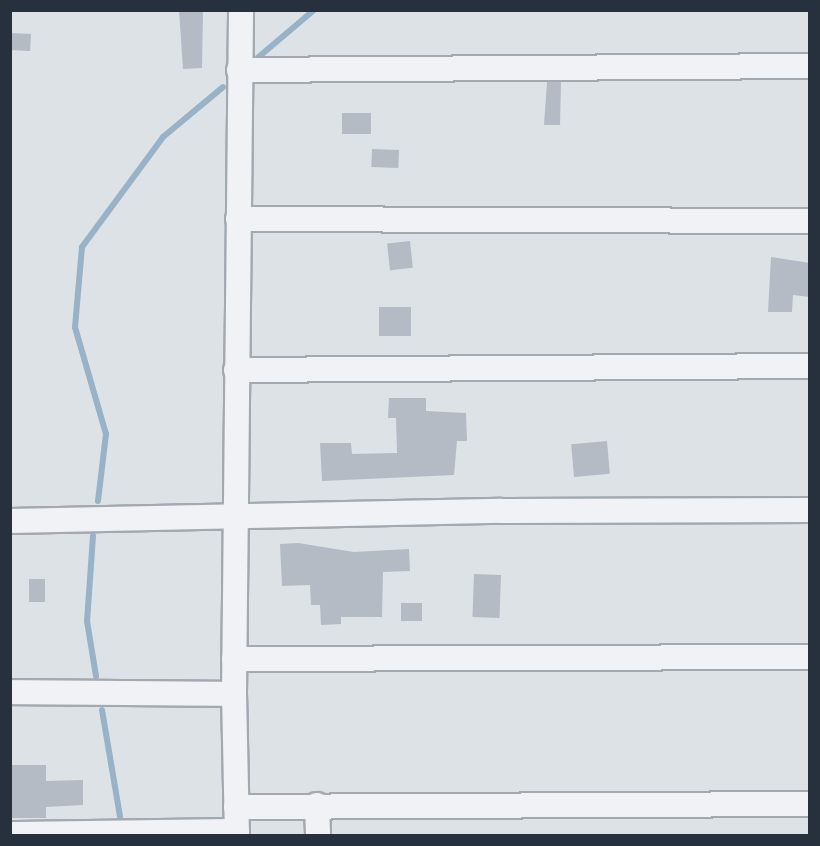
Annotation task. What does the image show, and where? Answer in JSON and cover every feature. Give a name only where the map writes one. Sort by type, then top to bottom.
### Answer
[{"type":"street","points":[[10,834],[237,833],[234,660],[241,10]]},
{"type":"street","points":[[239,70],[810,66]]},
{"type":"street","points":[[238,219],[810,220]]},
{"type":"street","points":[[236,370],[810,366]]},
{"type":"street","points":[[10,520],[235,514],[810,510]]},
{"type":"street","points":[[234,660],[810,657]]},
{"type":"street","points":[[10,692],[234,694]]},
{"type":"street","points":[[236,807],[810,804]]},
{"type":"street","points":[[317,805],[318,836]]},
{"type":"building","points":[[179,10],[203,10],[202,68],[183,69]]},
{"type":"building","points":[[10,33],[31,34],[30,51],[10,50]]},
{"type":"building","points":[[547,82],[561,82],[560,125],[544,125]]},
{"type":"building","points":[[342,113],[371,113],[371,134],[342,134]]},
{"type":"building","points":[[372,149],[399,150],[398,168],[371,167]]},
{"type":"building","points":[[410,241],[413,268],[390,270],[387,243]]},
{"type":"building","points":[[771,257],[810,263],[810,297],[793,295],[792,312],[768,312]]},
{"type":"building","points":[[379,307],[411,307],[411,336],[379,336]]},
{"type":"building","points":[[389,398],[426,398],[426,411],[466,413],[467,441],[457,441],[454,475],[322,481],[320,443],[351,443],[352,454],[397,453],[396,418],[388,418]]},
{"type":"building","points":[[607,441],[610,474],[574,477],[571,444]]},
{"type":"building","points":[[298,543],[354,552],[409,549],[410,571],[383,572],[382,617],[341,617],[341,624],[321,625],[320,605],[311,605],[310,585],[282,586],[280,544]]},
{"type":"building","points":[[474,574],[501,575],[499,618],[472,617]]},
{"type":"building","points":[[29,579],[45,579],[45,602],[29,602]]},
{"type":"building","points":[[401,603],[422,603],[422,621],[401,621]]},
{"type":"building","points":[[10,765],[46,765],[46,781],[83,780],[83,805],[46,807],[46,818],[10,818]]},
{"type":"waterway","points":[[255,60],[314,10]]},
{"type":"waterway","points":[[98,501],[106,434],[75,327],[82,247],[163,137],[223,87]]},
{"type":"waterway","points":[[93,536],[87,621],[96,676]]},
{"type":"waterway","points":[[102,710],[120,816]]}]
